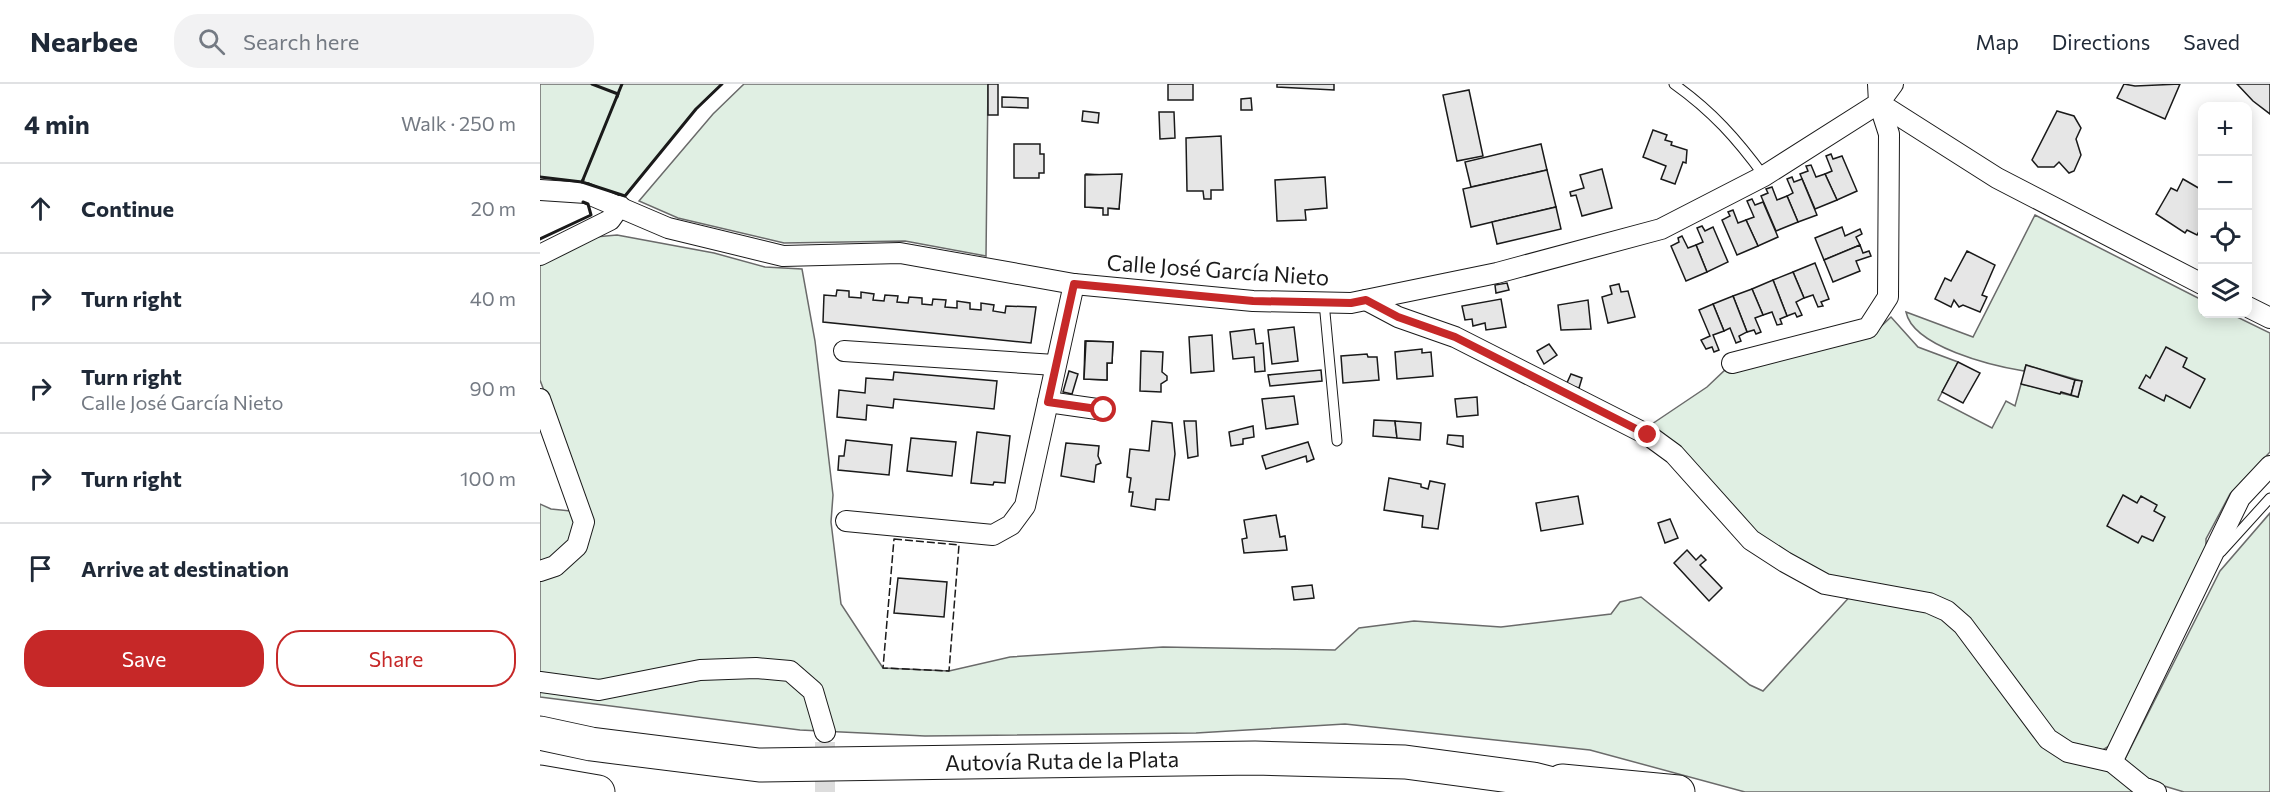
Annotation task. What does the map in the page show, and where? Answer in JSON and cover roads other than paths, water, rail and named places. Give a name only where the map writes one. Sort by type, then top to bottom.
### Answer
[{"type":"highway","name":"Autovía Ruta de la Plata","points":[[540,733],[591,744],[759,765],[1255,758],[1405,762],[1533,779],[1584,792]]},
{"type":"highway","points":[[1533,779],[1678,792]]},
{"type":"highway","points":[[540,782],[598,792]]},
{"type":"street","points":[[1879,94],[1893,84]]},
{"type":"street","name":"Calle José García Nieto","points":[[540,190],[586,193],[668,228],[783,256],[900,253],[1074,284],[1253,301],[1366,300],[1497,273],[1660,229],[1764,176],[1879,94]]},
{"type":"street","points":[[1879,94],[1997,178],[2198,282]]},
{"type":"street","points":[[1732,363],[1868,328],[1888,297],[1889,134],[1879,94]]},
{"type":"street","points":[[540,255],[610,220],[620,206]]},
{"type":"street","points":[[846,520],[993,535],[1011,525],[1025,506],[1074,284]]},
{"type":"street","points":[[1366,300],[1398,317],[1455,337],[1648,435],[1674,454],[1751,540],[1824,584],[1929,603],[1947,611],[1963,625],[2048,739],[2068,752],[2112,762],[2143,787],[2156,792]]},
{"type":"street","points":[[2252,309],[2270,318]]},
{"type":"street","points":[[844,351],[1055,365]]},
{"type":"street","points":[[540,399],[584,522],[577,546],[555,566],[540,571]]},
{"type":"street","points":[[1048,402],[1104,410]]},
{"type":"street","points":[[2112,762],[2240,498],[2270,466]]},
{"type":"street","points":[[540,682],[599,690],[700,670],[756,668],[790,671],[813,692],[825,732]]},
{"type":"lane","points":[[1674,84],[1697,101],[1736,137],[1764,176]]},
{"type":"lane","points":[[1324,302],[1337,441]]},
{"type":"lane","points":[[2208,565],[2270,498]]},
{"type":"tunnel","points":[[825,732],[825,792]]}]
